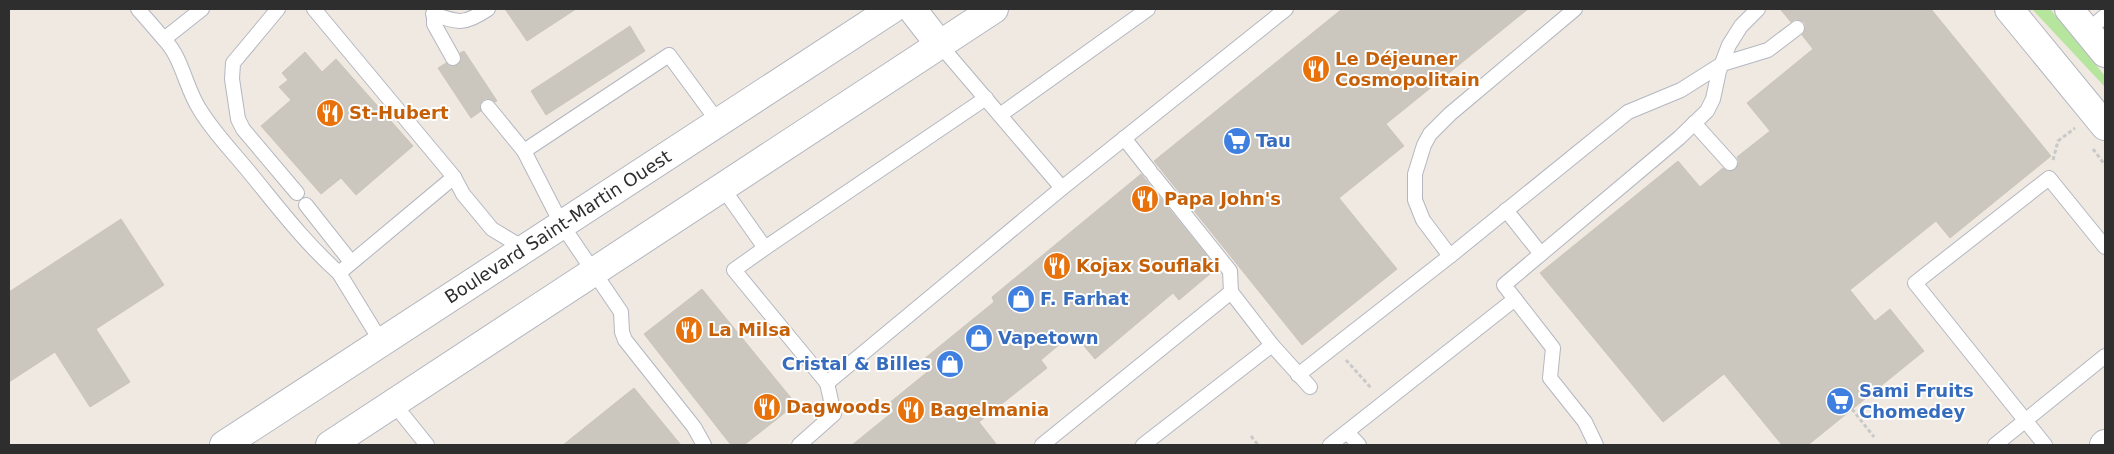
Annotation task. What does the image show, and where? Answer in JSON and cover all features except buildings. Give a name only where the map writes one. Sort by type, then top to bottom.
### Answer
[{"type":"main road","name":"Boulevard Saint-Martin Ouest","points":[[224,445],[892,9]]},
{"type":"main road","points":[[912,9],[940,44]]},
{"type":"main road","points":[[330,445],[994,9]]},
{"type":"main road","points":[[2009,9],[2105,126]]},
{"type":"main road","points":[[2069,9],[2096,24],[2105,54]]},
{"type":"lane","points":[[138,9],[174,50],[190,92],[215,132],[310,247],[339,273],[382,343]]},
{"type":"lane","points":[[164,39],[202,9]]},
{"type":"lane","points":[[278,9],[233,64],[232,79],[238,119],[242,128],[297,193]]},
{"type":"lane","points":[[314,9],[454,177],[464,194],[492,229],[524,249]]},
{"type":"lane","points":[[453,58],[434,24],[433,11],[461,22],[475,17],[488,9]]},
{"type":"lane","points":[[1000,115],[1148,9]]},
{"type":"lane","points":[[827,383],[1062,188],[1286,9]]},
{"type":"lane","points":[[1450,256],[1423,220],[1415,200],[1415,174],[1424,145],[1430,134],[1450,114],[1575,9]]},
{"type":"lane","points":[[1596,445],[1585,422],[1550,378],[1553,348],[1504,285],[1706,111],[1713,99],[1728,45],[1758,9]]},
{"type":"lane","points":[[1298,375],[1450,256],[1628,112],[1680,90],[1722,64],[1768,50],[1797,28]]},
{"type":"lane","points":[[940,44],[1062,188]]},
{"type":"lane","points":[[524,151],[669,55],[719,123]]},
{"type":"lane","points":[[799,445],[834,414],[827,383],[734,270],[986,98]]},
{"type":"lane","points":[[488,107],[524,151],[562,225],[621,312],[622,332],[626,340],[694,427],[704,445]]},
{"type":"lane","points":[[1694,123],[1730,163]]},
{"type":"lane","points":[[1124,138],[1230,271],[1230,292],[1272,346],[1310,388]]},
{"type":"lane","points":[[339,273],[454,177]]},
{"type":"lane","points":[[2045,445],[1915,283],[2049,178],[2105,247]]},
{"type":"lane","points":[[722,187],[765,248]]},
{"type":"lane","points":[[306,205],[351,262]]},
{"type":"lane","points":[[1506,210],[1541,254]]},
{"type":"lane","points":[[1042,445],[1230,292]]},
{"type":"lane","points":[[1330,445],[1515,299]]},
{"type":"lane","points":[[1143,445],[1272,346]]},
{"type":"lane","points":[[1995,445],[2105,356]]},
{"type":"lane","points":[[394,404],[427,445]]},
{"type":"lane","points":[[1347,432],[1359,445]]},
{"type":"path","points":[[2058,141],[2071,131]]},
{"type":"path","points":[[1335,346],[1384,403]]},
{"type":"path","points":[[1852,409],[1874,437]]},
{"type":"path","points":[[1251,436],[1258,445]]},
{"type":"green space","points":[[2032,9],[2050,9],[2105,76],[2105,87]]},
{"type":"place","name":"Le Déjeuner Cosmopolitain","points":[[1316,69]]},
{"type":"place","name":"St-Hubert","points":[[330,113]]},
{"type":"place","name":"Tau","points":[[1237,141]]},
{"type":"place","name":"Papa John's","points":[[1145,199]]},
{"type":"place","name":"Kojax Souflaki","points":[[1057,266]]},
{"type":"place","name":"F. Farhat","points":[[1021,299]]},
{"type":"place","name":"La Milsa","points":[[689,330]]},
{"type":"place","name":"Vapetown","points":[[979,338]]},
{"type":"place","name":"Cristal & Billes","points":[[950,364]]},
{"type":"place","name":"Sami Fruits Chomedey","points":[[1840,401]]},
{"type":"place","name":"Dagwoods","points":[[767,407]]},
{"type":"place","name":"Bagelmania","points":[[911,410]]}]
